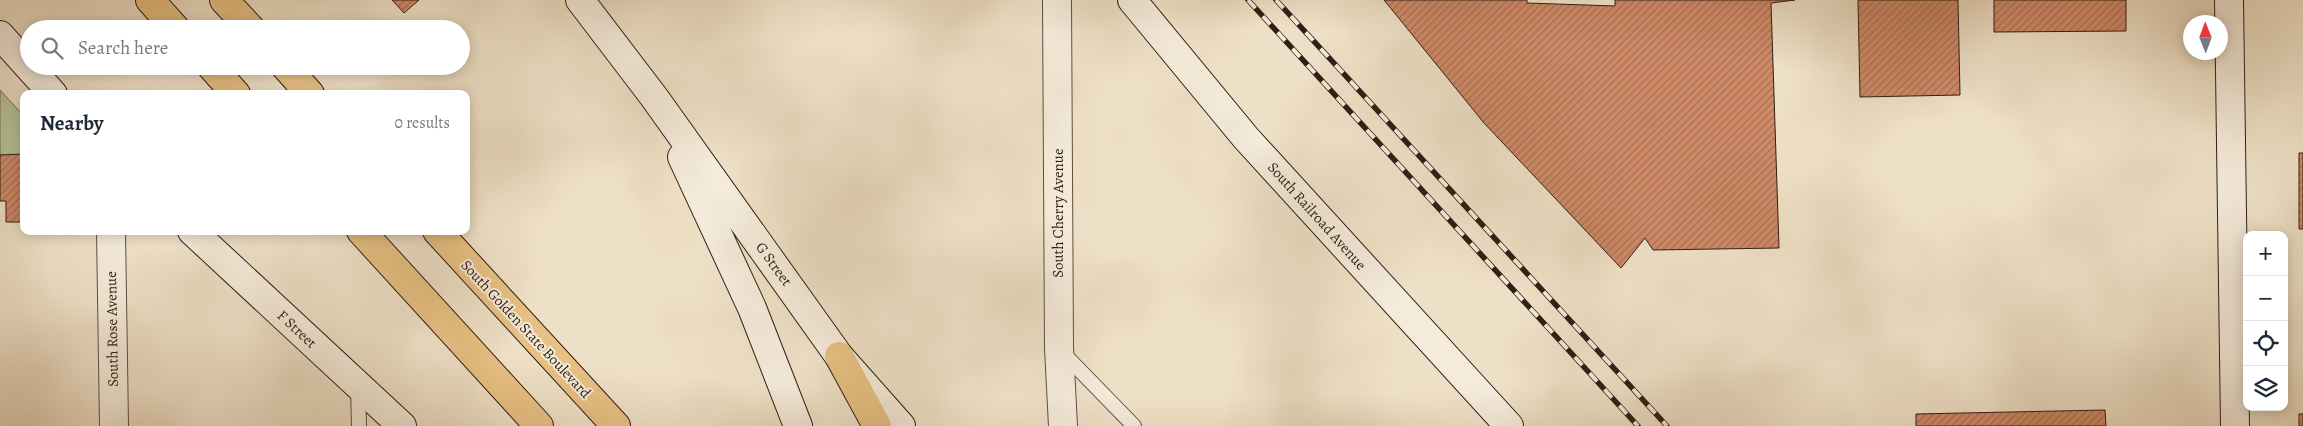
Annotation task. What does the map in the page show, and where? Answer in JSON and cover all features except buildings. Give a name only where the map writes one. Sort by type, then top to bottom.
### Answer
[{"type":"highway","points":[[150,0],[168,20]]},
{"type":"highway","points":[[224,0],[243,20]]},
{"type":"highway","points":[[219,75],[232,90]]},
{"type":"highway","points":[[293,75],[306,90]]},
{"type":"highway","points":[[365,235],[539,426]]},
{"type":"highway","name":"South Golden State Boulevard","points":[[441,235],[616,426]]},
{"type":"highway","points":[[839,356],[877,426]]},
{"type":"street","name":"G Street","points":[[580,0],[654,97],[839,356],[901,426]]},
{"type":"street","name":"South Cherry Avenue","points":[[1058,0],[1059,348],[1063,426]]},
{"type":"street","name":"South Railroad Avenue","points":[[1132,0],[1246,138],[1509,426]]},
{"type":"street","points":[[2229,0],[2235,426]]},
{"type":"street","points":[[0,35],[20,57]]},
{"type":"street","points":[[37,75],[50,90]]},
{"type":"street","name":"G Street","points":[[654,97],[752,308],[798,426]]},
{"type":"street","name":"South Rose Avenue","points":[[111,235],[114,426]]},
{"type":"street","name":"F Street","points":[[196,235],[402,426]]},
{"type":"lane","points":[[1059,348],[1134,426]]},
{"type":"lane","points":[[358,386],[359,426]]},
{"type":"green space","points":[[0,90],[20,112],[20,155],[0,155]]},
{"type":"railway","points":[[1248,0],[1638,426]]},
{"type":"railway","points":[[1276,0],[1667,426]]}]
